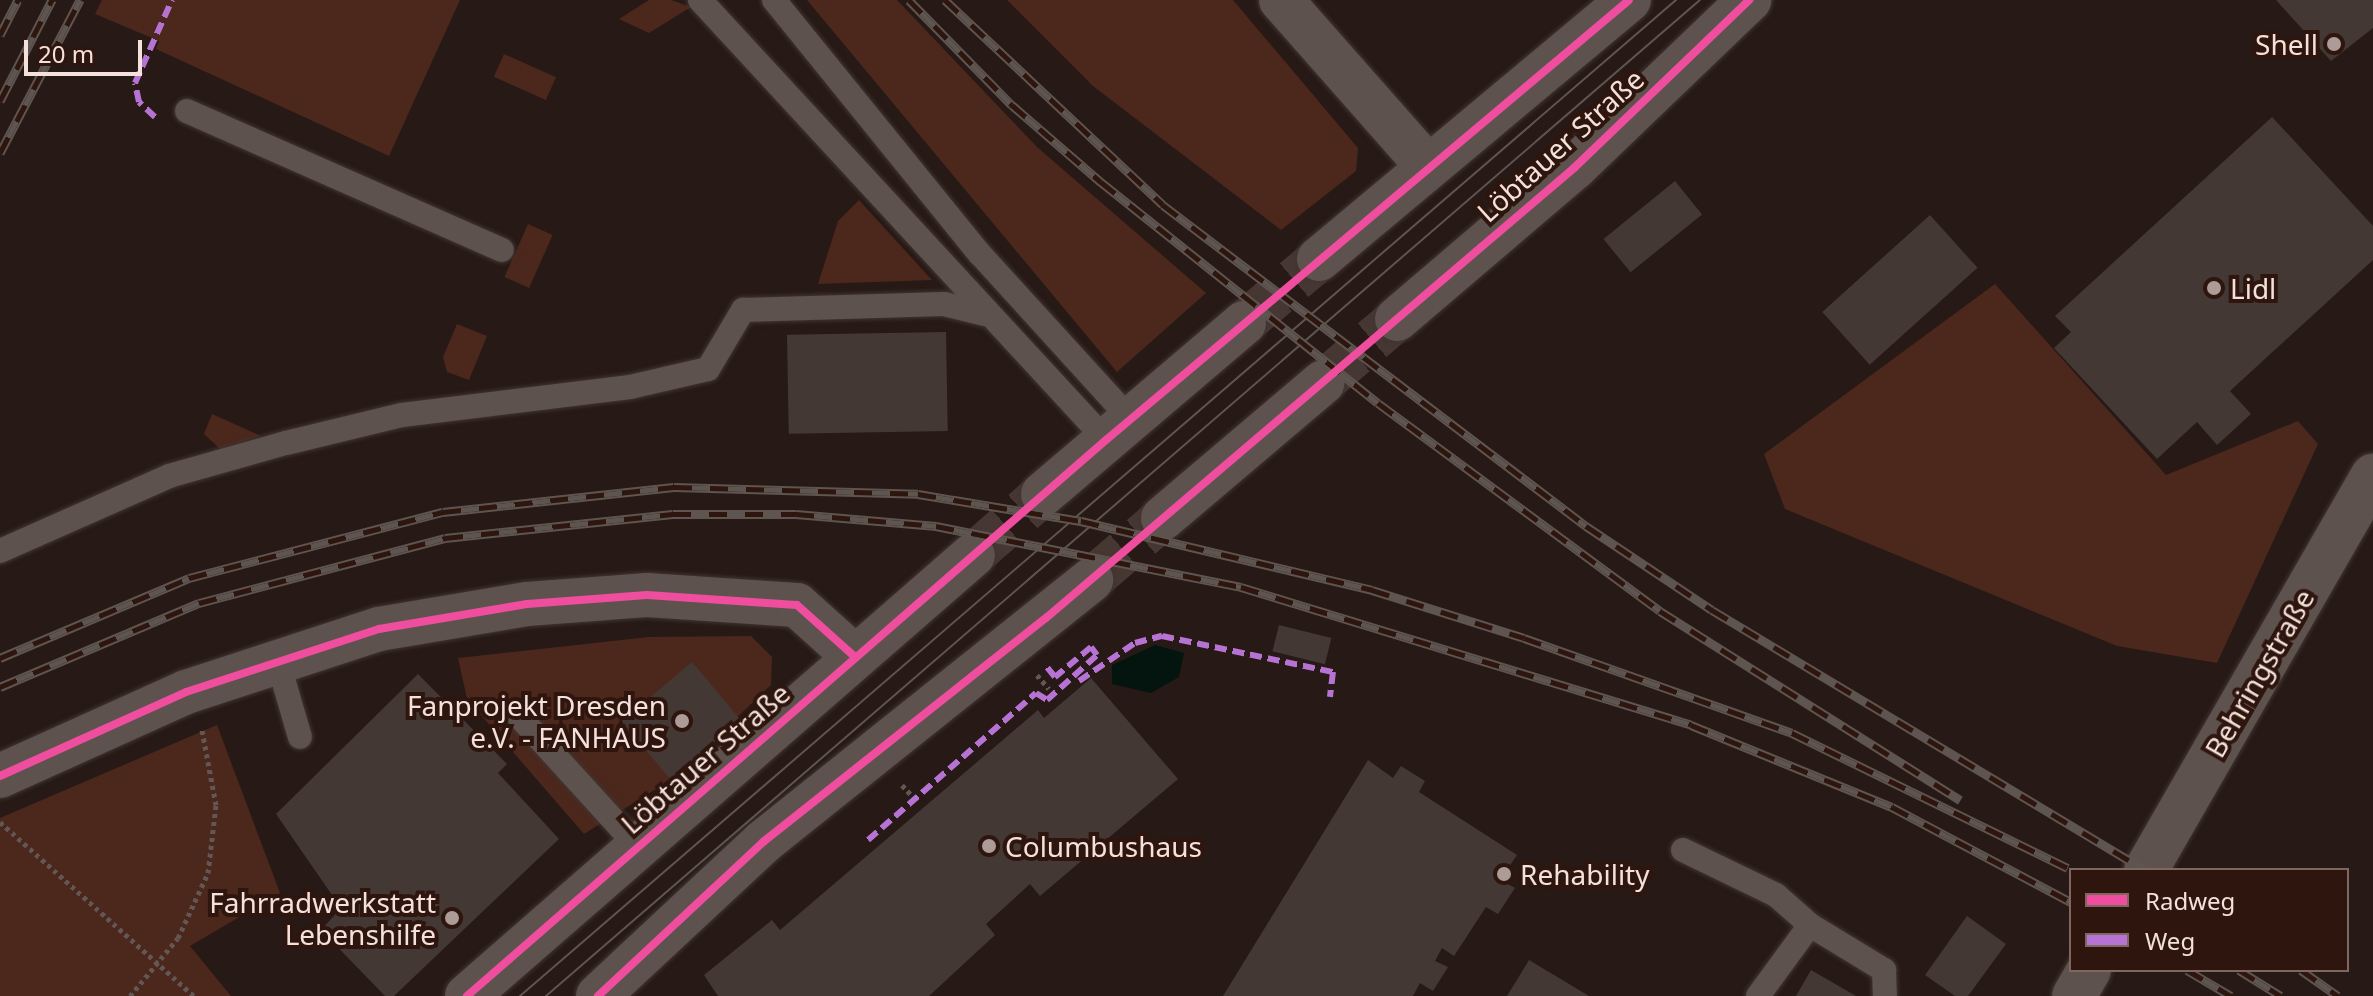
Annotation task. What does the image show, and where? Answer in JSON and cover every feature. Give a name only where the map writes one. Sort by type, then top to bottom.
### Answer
[{"type":"main road","points":[[1281,0],[1428,167]]},
{"type":"main road","points":[[1319,259],[1629,0]]},
{"type":"main road","name":"Löbtauer Straße","points":[[1397,319],[1574,168],[1749,0]]},
{"type":"main road","points":[[1043,494],[1244,323]]},
{"type":"main road","points":[[1163,518],[1322,383]]},
{"type":"main road","name":"Behringstraße","points":[[2147,868],[2373,476]]},
{"type":"main road","name":"Löbtauer Straße","points":[[485,988],[638,847],[973,555]]},
{"type":"main road","points":[[598,996],[763,842],[1091,580]]},
{"type":"main road","points":[[0,776],[186,692],[379,629],[527,604],[647,595],[797,605],[855,657]]},
{"type":"main road","points":[[2074,996],[2088,972]]},
{"type":"lane","points":[[700,0],[984,314],[1118,429]]},
{"type":"lane","points":[[774,0],[1118,429]]},
{"type":"lane","points":[[187,111],[502,250]]},
{"type":"lane","points":[[7,543],[169,476],[301,440],[402,415],[630,387],[708,369],[743,310],[944,304],[984,314]]},
{"type":"lane","points":[[278,662],[300,737]]},
{"type":"lane","points":[[516,713],[638,847]]},
{"type":"lane","points":[[1683,850],[1776,895],[1810,925],[1884,970],[1885,996]]},
{"type":"lane","points":[[1758,996],[1810,925]]},
{"type":"path","points":[[1036,674],[1049,689]]},
{"type":"path","points":[[130,996],[159,966],[194,908],[215,838],[213,768],[186,692]]},
{"type":"path","points":[[901,785],[915,799]]},
{"type":"path","points":[[0,822],[194,996]]},
{"type":"shaded area","points":[[102,0],[460,0],[389,156],[156,49],[159,41],[95,14]]},
{"type":"shaded area","points":[[649,0],[671,0],[691,7],[649,33],[619,19]]},
{"type":"shaded area","points":[[807,0],[897,0],[1037,147],[1206,293],[1117,372]]},
{"type":"shaded area","points":[[1007,0],[1233,0],[1358,148],[1356,171],[1281,230],[1093,86]]},
{"type":"shaded area","points":[[504,54],[556,77],[546,100],[494,77]]},
{"type":"shaded area","points":[[859,200],[932,280],[818,284],[838,221]]},
{"type":"shaded area","points":[[528,224],[553,235],[529,288],[504,277]]},
{"type":"shaded area","points":[[1995,284],[2166,475],[2298,421],[2318,444],[2217,663],[2117,646],[1785,509],[1764,454]]},
{"type":"shaded area","points":[[457,324],[487,336],[469,380],[447,372],[443,357]]},
{"type":"shaded area","points":[[212,414],[261,436],[220,449],[204,434]]},
{"type":"shaded area","points":[[751,636],[772,657],[771,685],[672,779],[584,834],[467,699],[458,658],[649,637]]},
{"type":"shaded area","points":[[1155,645],[1184,653],[1179,677],[1151,693],[1112,684],[1112,665]]},
{"type":"shaded area","points":[[217,725],[280,893],[190,946],[231,996],[0,996],[0,818]]},
{"type":"building","name":"Shell","points":[[2276,0],[2373,0],[2373,28],[2331,61]]},
{"type":"building","name":"Lidl","points":[[2272,117],[2373,226],[2373,260],[2230,391],[2251,414],[2217,445],[2197,422],[2157,459],[2054,348],[2071,332],[2055,316]]},
{"type":"building","points":[[1675,181],[1702,214],[1631,272],[1604,239]]},
{"type":"building","points":[[1930,215],[1978,268],[1870,365],[1822,312]]},
{"type":"building","points":[[946,332],[948,431],[789,434],[787,335]]},
{"type":"building","points":[[1279,625],[1331,638],[1325,664],[1272,651]]},
{"type":"building","name":"Fanprojekt Dresden e.V. - FANHAUS","points":[[692,662],[741,720],[670,779],[622,721]]},
{"type":"building","points":[[418,674],[507,764],[498,773],[559,839],[394,996],[385,996],[321,930],[341,908],[276,814]]},
{"type":"building","name":"Columbushaus","points":[[1091,678],[1178,779],[1040,896],[1030,884],[986,924],[995,935],[929,996],[718,996],[704,975],[772,920],[780,930],[1038,710],[1044,718]]},
{"type":"building","points":[[1368,760],[1393,778],[1401,766],[1425,781],[1419,792],[1517,855],[1500,880],[1515,888],[1498,914],[1486,907],[1454,956],[1442,948],[1435,961],[1448,967],[1433,991],[1420,983],[1413,996],[1223,996]]},
{"type":"building","points":[[1967,916],[2006,944],[1968,996],[1955,996],[1925,975]]},
{"type":"building","points":[[1529,960],[1589,996],[1507,996]]},
{"type":"building","points":[[1811,970],[1856,996],[1796,996]]},
{"type":"tunnel","points":[[1244,323],[1319,259]]},
{"type":"tunnel","points":[[1322,383],[1397,319]]},
{"type":"tunnel","points":[[973,555],[1043,494]]},
{"type":"tunnel","points":[[1091,580],[1163,518]]},
{"type":"tram line","points":[[520,996],[1676,0]]},
{"type":"tram line","points":[[546,996],[1700,0]]},
{"type":"railway","points":[[0,35],[18,0]]},
{"type":"railway","points":[[0,101],[52,0]]},
{"type":"railway","points":[[0,153],[80,0]]},
{"type":"railway","points":[[909,0],[1012,105],[1101,182],[1378,403],[1660,611],[1960,800]]},
{"type":"railway","points":[[945,0],[1163,205],[1586,526],[1712,610],[2142,868]]},
{"type":"railway","points":[[0,658],[189,578],[443,512],[674,487],[918,494],[1081,521],[1372,590],[1524,638],[1792,733],[2068,868]]},
{"type":"railway","points":[[0,687],[199,603],[445,538],[673,514],[796,514],[936,526],[1241,587],[1691,725],[1892,807],[2069,901]]},
{"type":"railway","points":[[2190,972],[2231,996]]},
{"type":"railway","points":[[2242,972],[2281,996]]},
{"type":"railway","points":[[2304,972],[2338,996]]},
{"type":"marked path","points":[[155,117],[139,102],[135,83],[172,0]]},
{"type":"marked path","points":[[1079,681],[1135,643],[1162,636],[1333,672],[1330,697]]},
{"type":"marked path","points":[[868,840],[1036,693],[1047,700],[1097,655],[1091,647],[1055,677],[1046,666]]},
{"type":"cycle path","points":[[467,996],[1106,440],[1629,0]]},
{"type":"cycle path","points":[[598,996],[763,842],[1046,618],[1574,168],[1749,0]]},
{"type":"cycle path","points":[[0,776],[186,692],[379,629],[527,604],[647,595],[797,605],[855,657]]},
{"type":"place","name":"Shell","points":[[2334,44]]},
{"type":"place","name":"Lidl","points":[[2214,288]]},
{"type":"place","name":"Fanprojekt Dresden e.V. - FANHAUS","points":[[682,721]]},
{"type":"place","name":"Columbushaus","points":[[989,846]]},
{"type":"place","name":"Rehability","points":[[1504,874]]},
{"type":"place","name":"Fahrradwerkstatt Lebenshilfe","points":[[452,918]]}]
